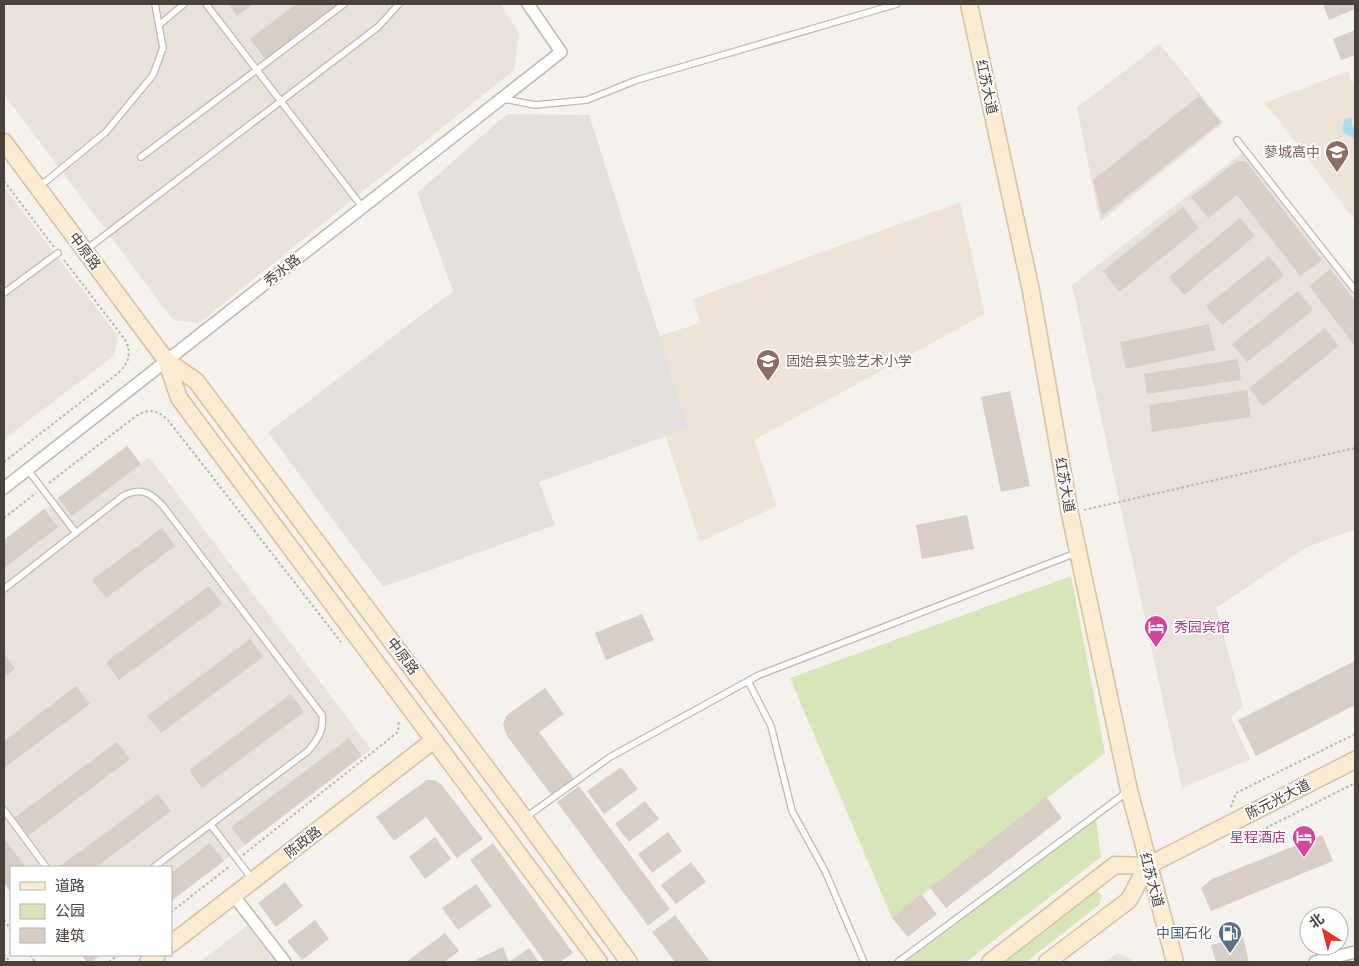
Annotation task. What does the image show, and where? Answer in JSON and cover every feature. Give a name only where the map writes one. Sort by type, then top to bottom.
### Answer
[{"type":"main road","name":"红苏大道","points":[[969,4],[1031,290],[1078,552],[1129,790],[1147,866],[1174,962]]},
{"type":"main road","name":"中原路","points":[[4,142],[166,360],[179,398],[599,962]]},
{"type":"main road","name":"中原路","points":[[166,360],[196,381],[524,818],[629,962]]},
{"type":"main road","name":"陈政路","points":[[172,943],[434,740]]},
{"type":"main road","name":"陈元光大道","points":[[990,962],[1115,865],[1147,866],[1355,760]]},
{"type":"main road","points":[[1047,962],[1129,900],[1147,866]]},
{"type":"street","name":"秀水路","points":[[4,488],[166,360],[504,99],[561,52],[528,4]]},
{"type":"street","points":[[234,896],[286,962]]},
{"type":"street","points":[[1315,962],[1355,952]]},
{"type":"lane","points":[[37,188],[106,132],[153,75],[163,48],[156,4]]},
{"type":"lane","points":[[159,25],[184,4]]},
{"type":"lane","points":[[206,4],[363,208]]},
{"type":"lane","points":[[141,157],[344,4]]},
{"type":"lane","points":[[85,250],[378,27],[399,4]]},
{"type":"lane","points":[[504,99],[535,105],[587,100],[637,80],[897,4]]},
{"type":"lane","points":[[1237,140],[1355,290]]},
{"type":"lane","points":[[5,290],[58,252]]},
{"type":"lane","points":[[28,470],[76,533]]},
{"type":"lane","points":[[4,589],[132,492],[138,490],[147,492],[156,498],[322,715],[323,726],[318,738],[308,751],[155,866]]},
{"type":"lane","points":[[524,818],[610,757],[748,681],[1078,552]]},
{"type":"lane","points":[[748,681],[771,726],[773,743],[792,811],[825,871],[864,962]]},
{"type":"lane","points":[[898,962],[1129,790]]},
{"type":"lane","points":[[4,810],[45,866]]},
{"type":"lane","points":[[211,825],[253,880]]},
{"type":"path","points":[[4,181],[126,341],[130,351],[126,366],[118,374],[4,462]]},
{"type":"path","points":[[4,518],[136,416],[144,411],[160,413],[168,420],[342,643]]},
{"type":"path","points":[[1070,514],[1355,448]]},
{"type":"path","points":[[172,911],[398,732],[400,719]]},
{"type":"path","points":[[1355,734],[1236,793],[1223,828],[1256,833],[1355,783]]},
{"type":"path","points":[[4,954],[10,962]]},
{"type":"shaded area","points":[[4,4],[500,4],[519,33],[514,70],[199,323],[173,320],[4,94]]},
{"type":"shaded area","points":[[1160,44],[1223,123],[1100,222],[1077,107]]},
{"type":"shaded area","name":"蓼城高中","points":[[1348,71],[1351,82],[1355,81],[1355,220],[1265,103]]},
{"type":"shaded area","points":[[507,114],[589,115],[689,428],[539,482],[555,525],[383,587],[268,432],[453,291],[417,193]]},
{"type":"shaded area","points":[[1242,153],[1355,297],[1355,529],[1305,548],[1216,608],[1243,706],[1231,717],[1250,759],[1182,788],[1072,285]]},
{"type":"shaded area","points":[[4,187],[118,336],[114,356],[4,439]]},
{"type":"shaded area","name":"固始县实验艺术小学","points":[[960,202],[985,314],[754,440],[777,506],[700,542],[665,435],[689,427],[659,336],[700,323],[693,299]]},
{"type":"shaded area","points":[[127,446],[140,464],[149,457],[371,749],[172,900],[172,866],[25,866],[4,838],[4,540]]},
{"type":"shaded area","points":[[247,926],[277,962],[200,962]]},
{"type":"shaded area","points":[[1117,953],[1131,959],[1132,962],[1104,962]]},
{"type":"green space","points":[[1071,576],[1105,753],[892,918],[790,678]]},
{"type":"green space","points":[[1096,819],[1101,857],[966,962],[905,962]]},
{"type":"green space","points":[[1095,888],[1102,896],[1099,905],[1026,962],[995,962]]},
{"type":"water","points":[[1352,117],[1355,139],[1345,134],[1342,129],[1345,119]]},
{"type":"building","points":[[228,4],[254,4],[237,16]]},
{"type":"building","points":[[296,4],[338,4],[265,59],[250,39]]},
{"type":"building","points":[[1323,4],[1355,4],[1355,9],[1329,20]]},
{"type":"building","points":[[1355,30],[1355,55],[1341,60],[1333,39]]},
{"type":"building","points":[[1199,96],[1221,122],[1102,216],[1093,180]]},
{"type":"building","points":[[1237,161],[1245,161],[1248,164],[1322,260],[1300,276],[1237,195],[1208,218],[1191,197]]},
{"type":"building","points":[[1183,207],[1199,228],[1119,292],[1103,271]]},
{"type":"building","points":[[1240,218],[1255,236],[1184,295],[1169,277]]},
{"type":"building","points":[[1269,256],[1284,275],[1222,325],[1206,306]]},
{"type":"building","points":[[1330,269],[1355,301],[1355,346],[1309,286]]},
{"type":"building","points":[[1298,291],[1313,310],[1247,362],[1232,344]]},
{"type":"building","points":[[1209,324],[1215,350],[1126,369],[1120,342]]},
{"type":"building","points":[[1325,328],[1339,346],[1263,406],[1249,388]]},
{"type":"building","points":[[1238,359],[1241,380],[1147,394],[1144,374]]},
{"type":"building","points":[[1247,390],[1251,417],[1152,432],[1149,405]]},
{"type":"building","points":[[1010,391],[1030,486],[1001,492],[981,397]]},
{"type":"building","points":[[127,446],[141,464],[72,516],[58,498]]},
{"type":"building","points":[[44,509],[58,527],[4,568],[4,540]]},
{"type":"building","points":[[967,515],[974,549],[922,559],[916,525]]},
{"type":"building","points":[[162,528],[175,546],[106,598],[92,580]]},
{"type":"building","points":[[209,586],[222,604],[119,680],[106,662]]},
{"type":"building","points":[[642,614],[654,640],[606,660],[595,633]]},
{"type":"building","points":[[250,639],[263,657],[161,733],[147,716]]},
{"type":"building","points":[[4,653],[15,669],[4,677]]},
{"type":"building","points":[[1355,661],[1355,705],[1256,756],[1238,720]]},
{"type":"building","points":[[76,686],[90,704],[4,768],[4,741]]},
{"type":"building","points":[[545,688],[564,714],[539,732],[575,780],[553,797],[507,736],[503,725],[506,716]]},
{"type":"building","points":[[291,694],[304,712],[202,788],[189,770]]},
{"type":"building","points":[[349,738],[362,756],[245,845],[231,827]]},
{"type":"building","points":[[117,742],[130,759],[28,836],[14,818]]},
{"type":"building","points":[[621,767],[638,789],[604,814],[587,791]]},
{"type":"building","points":[[427,780],[435,780],[442,785],[483,839],[457,858],[426,817],[394,841],[376,817]]},
{"type":"building","points":[[579,786],[670,909],[648,926],[557,802]]},
{"type":"building","points":[[158,794],[171,811],[97,866],[60,866]]},
{"type":"building","points":[[1046,797],[1062,818],[946,908],[930,888]]},
{"type":"building","points":[[645,801],[659,819],[629,842],[615,824]]},
{"type":"building","points":[[668,832],[682,851],[652,873],[638,854]]},
{"type":"building","points":[[1322,835],[1333,861],[1211,911],[1201,888],[1212,879]]},
{"type":"building","points":[[435,837],[451,859],[425,879],[409,857]]},
{"type":"building","points":[[4,838],[25,866],[10,866],[10,892],[4,883]]},
{"type":"building","points":[[210,843],[224,861],[172,900],[172,872]]},
{"type":"building","points":[[493,843],[573,953],[560,962],[545,962],[470,860]]},
{"type":"building","points":[[691,862],[706,882],[676,904],[661,885]]},
{"type":"building","points":[[285,882],[303,906],[276,927],[258,903]]},
{"type":"building","points":[[476,884],[492,906],[458,930],[442,908]]},
{"type":"building","points":[[921,894],[937,914],[908,937],[892,918]]},
{"type":"building","points":[[675,915],[709,960],[707,962],[675,962],[652,932]]},
{"type":"building","points":[[315,920],[329,939],[302,960],[287,941]]},
{"type":"building","points":[[445,933],[459,951],[446,961],[406,962]]},
{"type":"building","name":"中国石化","points":[[1243,937],[1249,962],[1216,962],[1211,945]]},
{"type":"building","points":[[503,947],[509,962],[477,962],[476,960]]},
{"type":"building","points":[[529,948],[539,962],[509,962]]},
{"type":"building","points":[[82,956],[100,956],[91,962],[87,962]]},
{"type":"place","name":"蓼城高中","points":[[1337,173]]},
{"type":"place","name":"固始县实验艺术小学","points":[[768,382]]},
{"type":"place","name":"秀园宾馆","points":[[1156,648]]},
{"type":"place","name":"星程酒店","points":[[1304,858]]},
{"type":"place","name":"中国石化","points":[[1230,954]]}]
